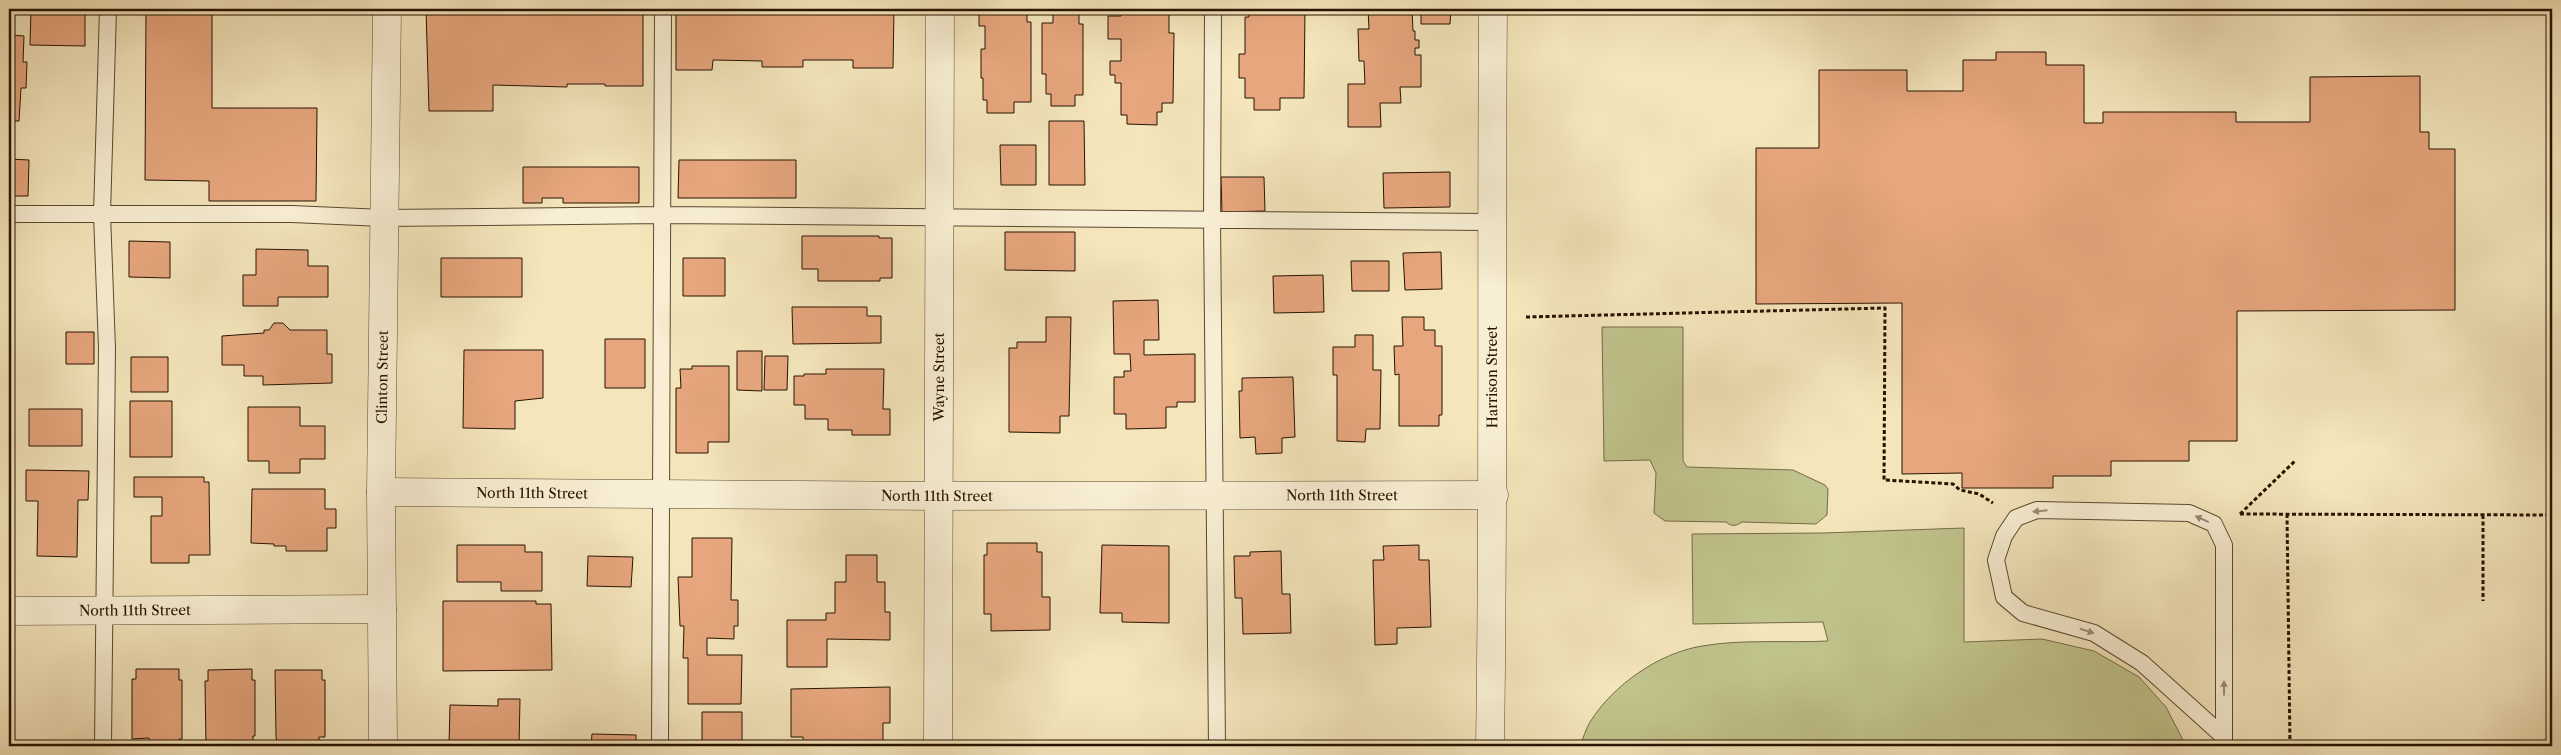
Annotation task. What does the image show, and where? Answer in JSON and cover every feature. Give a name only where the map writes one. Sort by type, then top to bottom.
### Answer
[{"type":"street","name":"Clinton Street","points":[[383,746],[381,492],[387,9]]},
{"type":"street","name":"Wayne Street","points":[[938,746],[940,9]]},
{"type":"street","name":"Harrison Street","points":[[1490,746],[1494,495],[1491,222],[1493,9]]},
{"type":"street","name":"North 11th Street","points":[[381,492],[939,496],[1494,495]]},
{"type":"street","name":"North 11th Street","points":[[9,611],[382,609]]},
{"type":"lane","points":[[103,746],[106,609],[107,348],[102,214],[108,9]]},
{"type":"lane","points":[[660,746],[663,9]]},
{"type":"lane","points":[[1213,9],[1212,219],[1217,746]]},
{"type":"lane","points":[[9,214],[292,214],[383,218],[662,214],[1491,222]]},
{"type":"lane","points":[[2037,510],[2190,513],[2214,524],[2224,546],[2224,742],[2134,658],[2094,633],[2023,613],[2004,597],[1996,560],[2004,536],[2016,518],[2037,510]]},
{"type":"path","points":[[1493,318],[1885,308],[1884,480],[1953,484],[1960,490],[1979,494],[2016,518]]},
{"type":"path","points":[[2240,514],[2296,460]]},
{"type":"path","points":[[2214,524],[2240,514],[2552,515]]},
{"type":"path","points":[[2287,514],[2290,746]]},
{"type":"path","points":[[2483,515],[2483,601]]},
{"type":"green space","points":[[1602,327],[1683,327],[1683,461],[1687,467],[1793,470],[1825,485],[1828,489],[1827,515],[1816,524],[1742,522],[1730,525],[1726,522],[1665,521],[1654,513],[1656,473],[1650,460],[1604,461]]},
{"type":"green space","points":[[1964,528],[1964,642],[2042,639],[2094,651],[2139,677],[2166,707],[2186,746],[1580,746],[1590,722],[1611,696],[1639,673],[1654,663],[1670,656],[1686,650],[1717,644],[1828,641],[1823,622],[1693,624],[1692,534],[1823,533]]},
{"type":"building","points":[[9,9],[13,9],[12,35],[24,36],[23,62],[27,62],[26,88],[21,88],[19,121],[9,121]]},
{"type":"building","points":[[31,9],[85,9],[85,46],[30,45]]},
{"type":"building","points":[[146,9],[212,9],[212,108],[317,108],[316,201],[209,201],[209,181],[145,180]]},
{"type":"building","points":[[426,9],[643,9],[643,86],[605,86],[605,84],[567,84],[567,87],[493,85],[493,111],[429,111]]},
{"type":"building","points":[[676,9],[894,9],[893,68],[853,68],[853,60],[803,60],[803,67],[762,67],[762,61],[713,60],[712,70],[676,70]]},
{"type":"building","points":[[979,9],[1027,9],[1027,22],[1031,22],[1031,102],[1014,102],[1014,113],[987,113],[987,100],[983,100],[983,78],[981,78],[981,49],[985,49],[985,26],[979,26]]},
{"type":"building","points":[[1053,9],[1079,9],[1079,24],[1083,24],[1083,95],[1075,95],[1075,106],[1051,106],[1051,94],[1046,94],[1046,74],[1042,74],[1042,23],[1053,23]]},
{"type":"building","points":[[1249,9],[1305,9],[1304,98],[1280,98],[1280,110],[1254,110],[1254,98],[1245,98],[1245,78],[1239,78],[1239,54],[1245,54],[1245,17],[1249,17]]},
{"type":"building","points":[[1368,9],[1412,9],[1415,40],[1419,40],[1419,48],[1415,48],[1415,55],[1421,55],[1421,87],[1400,87],[1401,103],[1380,103],[1381,127],[1348,127],[1348,84],[1365,84],[1364,61],[1359,61],[1358,29],[1369,29]]},
{"type":"building","points":[[1421,9],[1451,9],[1450,24],[1421,24]]},
{"type":"building","points":[[1121,12],[1169,12],[1169,33],[1174,33],[1173,103],[1162,103],[1162,112],[1157,112],[1157,125],[1127,124],[1127,115],[1121,115],[1121,83],[1115,83],[1115,75],[1110,75],[1110,61],[1121,61],[1121,39],[1108,39],[1108,16],[1121,16]]},
{"type":"building","points":[[1996,52],[2046,52],[2046,65],[2084,65],[2084,123],[2103,123],[2103,112],[2236,112],[2236,122],[2310,122],[2310,77],[2420,76],[2420,132],[2429,132],[2429,149],[2455,149],[2455,310],[2237,311],[2237,441],[2189,441],[2189,461],[2111,461],[2111,476],[2053,476],[2053,488],[1962,488],[1962,473],[1902,474],[1902,303],[1756,304],[1756,148],[1819,148],[1819,70],[1907,70],[1907,91],[1963,91],[1963,60],[1996,60]]},
{"type":"building","points":[[1049,121],[1084,121],[1085,185],[1049,185]]},
{"type":"building","points":[[1000,145],[1036,145],[1036,185],[1001,185]]},
{"type":"building","points":[[9,159],[29,160],[28,196],[9,196]]},
{"type":"building","points":[[679,160],[796,160],[796,198],[678,198]]},
{"type":"building","points":[[523,167],[639,167],[639,203],[563,203],[563,198],[542,198],[542,203],[523,203]]},
{"type":"building","points":[[1450,172],[1450,207],[1384,208],[1383,173]]},
{"type":"building","points":[[1221,177],[1264,177],[1265,211],[1222,212]]},
{"type":"building","points":[[1005,232],[1075,232],[1075,271],[1005,270]]},
{"type":"building","points":[[802,236],[879,236],[879,238],[892,238],[892,278],[880,278],[880,281],[818,281],[818,269],[802,269]]},
{"type":"building","points":[[129,241],[170,242],[170,278],[129,277]]},
{"type":"building","points":[[256,249],[308,250],[308,266],[328,266],[328,297],[278,297],[278,306],[243,306],[243,275],[256,275]]},
{"type":"building","points":[[1441,252],[1442,289],[1405,290],[1403,253]]},
{"type":"building","points":[[441,258],[522,258],[522,297],[441,297]]},
{"type":"building","points":[[683,258],[725,258],[725,296],[683,296]]},
{"type":"building","points":[[1351,261],[1389,261],[1389,291],[1352,291]]},
{"type":"building","points":[[1323,275],[1324,312],[1274,313],[1273,276]]},
{"type":"building","points":[[1158,300],[1159,340],[1144,340],[1144,355],[1195,354],[1195,402],[1177,402],[1177,407],[1166,407],[1166,428],[1126,429],[1126,414],[1114,414],[1114,377],[1124,377],[1124,371],[1131,371],[1130,354],[1114,354],[1113,301]]},
{"type":"building","points":[[792,307],[867,307],[867,316],[881,316],[881,343],[793,344]]},
{"type":"building","points":[[1046,317],[1071,317],[1069,416],[1060,416],[1060,433],[1009,432],[1009,348],[1017,348],[1017,342],[1046,342]]},
{"type":"building","points":[[1402,317],[1424,317],[1424,330],[1435,330],[1435,346],[1442,346],[1442,415],[1439,415],[1439,426],[1399,426],[1399,374],[1395,375],[1394,346],[1403,346]]},
{"type":"building","points":[[274,323],[283,323],[290,330],[327,330],[327,354],[332,354],[332,383],[263,385],[263,376],[244,376],[244,365],[222,365],[222,336],[264,333],[264,330],[269,330]]},
{"type":"building","points":[[66,332],[94,332],[94,364],[66,364]]},
{"type":"building","points":[[1355,335],[1373,335],[1373,370],[1381,370],[1380,429],[1366,429],[1365,442],[1337,441],[1337,375],[1333,375],[1333,347],[1355,347]]},
{"type":"building","points":[[605,339],[645,339],[645,388],[605,388]]},
{"type":"building","points":[[464,350],[543,350],[543,398],[515,401],[515,429],[463,428]]},
{"type":"building","points":[[737,351],[762,351],[762,391],[737,390]]},
{"type":"building","points":[[765,356],[788,356],[787,390],[764,390]]},
{"type":"building","points":[[131,357],[168,357],[168,392],[131,392]]},
{"type":"building","points":[[692,366],[729,366],[729,442],[708,442],[708,453],[676,453],[676,388],[681,388],[680,369],[692,369]]},
{"type":"building","points":[[826,369],[884,369],[883,409],[890,409],[890,435],[852,435],[852,430],[828,430],[828,419],[805,419],[805,405],[794,405],[794,376],[826,374]]},
{"type":"building","points":[[1293,377],[1295,437],[1282,438],[1282,453],[1256,454],[1255,437],[1240,438],[1239,391],[1242,391],[1242,378]]},
{"type":"building","points":[[130,401],[172,401],[172,457],[130,457]]},
{"type":"building","points":[[248,407],[300,407],[300,426],[325,426],[325,459],[300,459],[300,473],[269,473],[269,461],[248,461]]},
{"type":"building","points":[[29,409],[82,409],[82,446],[29,446]]},
{"type":"building","points":[[26,470],[89,471],[88,500],[78,500],[77,557],[37,556],[38,501],[26,501]]},
{"type":"building","points":[[134,477],[204,477],[204,482],[209,482],[210,555],[189,555],[189,563],[151,563],[151,516],[162,516],[162,497],[134,497]]},
{"type":"building","points":[[252,489],[325,489],[325,509],[336,509],[336,528],[327,528],[327,551],[286,551],[286,546],[251,543]]},
{"type":"building","points":[[692,538],[732,538],[731,600],[738,600],[738,626],[734,626],[734,639],[707,638],[707,655],[742,655],[741,704],[688,704],[688,658],[683,658],[684,626],[680,626],[678,577],[692,577]]},
{"type":"building","points":[[987,543],[1037,543],[1037,552],[1042,552],[1042,597],[1050,597],[1050,630],[991,631],[991,614],[984,614],[984,555],[987,555]]},
{"type":"building","points":[[457,545],[525,545],[525,552],[542,552],[542,591],[501,591],[501,582],[457,582]]},
{"type":"building","points":[[1102,545],[1169,546],[1169,623],[1122,622],[1122,613],[1100,613]]},
{"type":"building","points":[[1419,545],[1419,560],[1429,560],[1431,627],[1397,628],[1397,644],[1375,645],[1373,560],[1384,560],[1383,546]]},
{"type":"building","points":[[1281,551],[1282,594],[1290,594],[1291,633],[1243,634],[1242,598],[1235,598],[1234,556],[1250,556],[1250,552]]},
{"type":"building","points":[[846,555],[877,555],[877,582],[885,582],[885,612],[890,612],[890,640],[827,639],[827,667],[787,667],[787,620],[826,620],[826,613],[835,613],[835,582],[846,582]]},
{"type":"building","points":[[588,556],[633,557],[631,587],[587,586]]},
{"type":"building","points":[[443,601],[536,601],[536,604],[551,604],[552,670],[443,671]]},
{"type":"building","points":[[136,669],[179,669],[179,680],[182,680],[182,739],[179,739],[179,746],[149,746],[149,738],[132,739],[132,679],[136,679]]},
{"type":"building","points":[[252,669],[252,680],[255,680],[255,736],[253,736],[253,746],[206,746],[205,681],[208,681],[208,670]]},
{"type":"building","points":[[275,670],[322,670],[322,680],[325,680],[325,737],[319,737],[319,746],[278,746],[276,737]]},
{"type":"building","points":[[890,687],[890,723],[883,723],[883,746],[803,746],[803,737],[791,737],[791,689]]},
{"type":"building","points":[[498,699],[520,699],[519,746],[449,746],[450,705],[498,706]]},
{"type":"building","points":[[702,712],[742,712],[742,746],[702,746]]},
{"type":"building","points":[[592,734],[636,735],[636,746],[591,746]]}]
